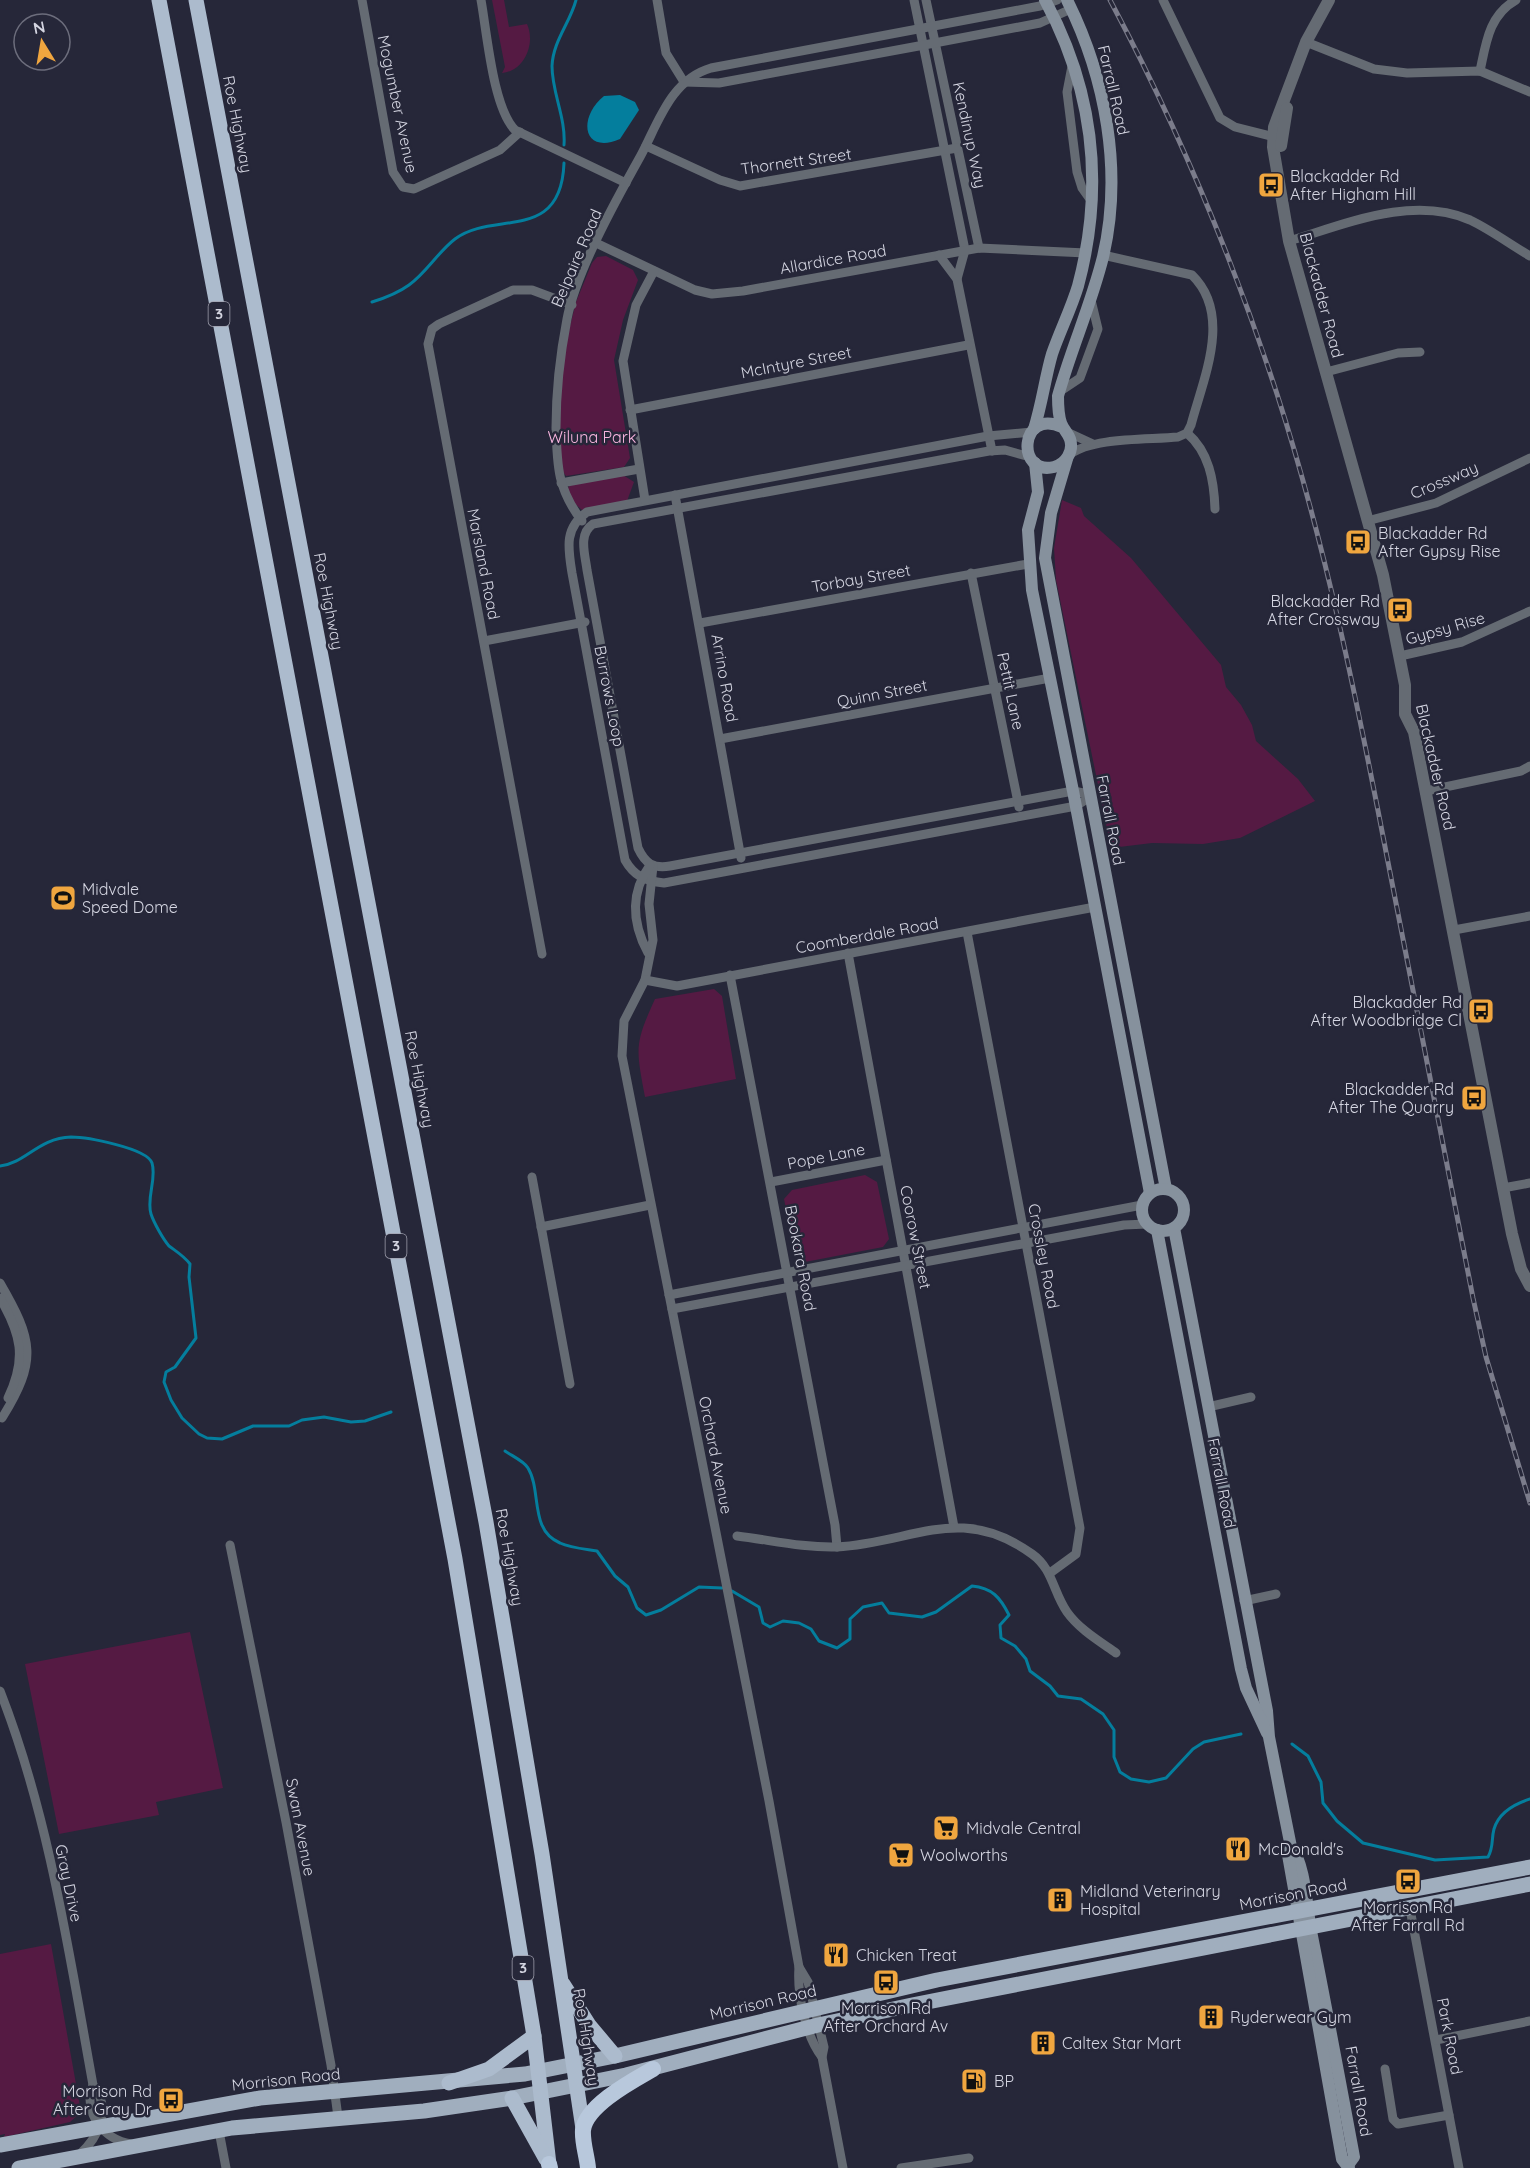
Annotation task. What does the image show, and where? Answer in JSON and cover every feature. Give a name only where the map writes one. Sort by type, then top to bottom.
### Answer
[{"type":"highway","name":"3","points":[[159,0],[453,1548],[534,2036],[550,2166]]},
{"type":"highway","name":"Roe Highway","points":[[196,0],[486,1522],[560,1978],[588,2168]]},
{"type":"highway","points":[[560,1978],[589,2025],[615,2056]]},
{"type":"highway","points":[[449,2083],[489,2069],[534,2036]]},
{"type":"highway","points":[[583,2129],[605,2100],[653,2068]]},
{"type":"highway","points":[[512,2098],[550,2166]]},
{"type":"main road","name":"Farrall Road","points":[[1033,431],[1052,355],[1077,288],[1086,253],[1092,202],[1090,135],[1084,94],[1050,1]]},
{"type":"main road","name":"Farrall Road","points":[[1064,429],[1058,411],[1059,392],[1103,255],[1111,187],[1108,135],[1098,82],[1087,44],[1069,5]]},
{"type":"main road","points":[[1048,423],[1064,429],[1071,445],[1068,457],[1062,464],[1049,468],[1032,460],[1027,442],[1033,431],[1048,423]]},
{"type":"main road","name":"Farrall Road","points":[[1068,457],[1051,513],[1044,558],[1167,1189]]},
{"type":"main road","name":"Farrall Road","points":[[1032,460],[1038,492],[1028,530],[1028,564],[1150,1193]]},
{"type":"main road","points":[[1167,1189],[1179,1196],[1184,1208],[1182,1220],[1174,1228],[1152,1227],[1142,1215],[1142,1205],[1150,1193],[1167,1189]]},
{"type":"main road","name":"Farrall Road","points":[[1152,1227],[1163,1261],[1244,1680],[1269,1737]]},
{"type":"main road","name":"Farrall Road","points":[[1174,1228],[1244,1601],[1268,1711],[1269,1737],[1291,1847],[1288,1855],[1303,1911],[1354,2157],[1348,2166]]},
{"type":"main road","points":[[1163,1261],[1180,1258]]},
{"type":"main road","points":[[1207,1494],[1223,1490]]},
{"type":"main road","points":[[1218,1551],[1234,1548]]},
{"type":"main road","points":[[1232,1623],[1248,1620]]},
{"type":"main road","points":[[1244,1680],[1259,1675]]},
{"type":"main road","name":"Morrison Road","points":[[0,2145],[100,2125],[237,2102],[335,2091],[449,2083],[538,2071],[615,2056],[809,2009],[1054,1957],[1530,1867]]},
{"type":"main road","points":[[19,2168],[219,2131],[338,2117],[424,2111],[576,2086],[814,2026],[1031,1981],[1530,1884]]},
{"type":"street","name":"Mogumber Avenue","points":[[362,0],[393,172],[400,184],[414,189],[425,185],[500,150],[520,132]]},
{"type":"street","points":[[481,0],[500,106],[508,122],[520,132],[626,183]]},
{"type":"street","points":[[657,0],[666,53],[674,69],[684,82],[719,83],[1040,23],[1054,17],[1069,5]]},
{"type":"street","name":"Kendinup Way","points":[[914,0],[965,250]]},
{"type":"street","name":"Kendinup Way","points":[[926,0],[979,248]]},
{"type":"street","points":[[1163,0],[1220,118],[1235,127],[1277,138]]},
{"type":"street","name":"Blackadder Road","points":[[1329,0],[1306,42],[1287,98],[1287,111],[1277,138],[1283,172],[1280,182],[1289,241],[1383,575],[1405,685],[1405,714],[1414,732],[1503,1188],[1519,1258],[1530,1286]]},
{"type":"street","points":[[1480,71],[1492,23],[1501,10],[1515,0]]},
{"type":"street","name":"Belpaire Road","points":[[587,528],[569,506],[561,483],[556,444],[557,388],[567,319],[596,243],[669,100],[684,82],[711,68],[933,28],[1050,1]]},
{"type":"street","points":[[1306,42],[1374,69],[1390,72],[1480,71],[1530,92]]},
{"type":"street","points":[[934,96],[946,93]]},
{"type":"street","name":"Thornett Street","points":[[646,146],[720,180],[740,186],[957,148]]},
{"type":"street","points":[[956,200],[968,198]]},
{"type":"street","points":[[1289,241],[1389,213],[1424,210],[1440,211],[1472,221],[1530,256]]},
{"type":"street","name":"Allardice Road","points":[[596,243],[705,293],[723,294],[979,248],[1086,253]]},
{"type":"street","points":[[965,250],[957,279],[968,345],[992,451]]},
{"type":"street","points":[[939,255],[957,279]]},
{"type":"street","points":[[1068,457],[1077,449],[1093,444],[1178,437],[1186,433],[1191,425],[1214,332],[1205,292],[1192,275],[1103,255]]},
{"type":"street","points":[[645,500],[623,368],[626,340],[636,305],[654,271]]},
{"type":"street","name":"Marsland Road","points":[[542,954],[430,356],[429,336],[439,324],[513,290],[532,291],[572,304]]},
{"type":"street","name":"McIntyre Street","points":[[630,410],[968,345]]},
{"type":"street","points":[[1326,372],[1398,353],[1420,352]]},
{"type":"street","points":[[1064,429],[1093,444]]},
{"type":"street","points":[[579,517],[587,512],[645,500],[988,436],[1033,431]]},
{"type":"street","points":[[1186,433],[1203,451],[1215,489],[1215,509]]},
{"type":"street","points":[[915,450],[919,465]]},
{"type":"street","points":[[587,528],[593,524],[992,451],[1017,452],[1032,460]]},
{"type":"street","name":"Crossway","points":[[1367,521],[1436,503],[1530,458]]},
{"type":"street","points":[[862,460],[865,475]]},
{"type":"street","points":[[561,483],[639,469]]},
{"type":"street","points":[[808,471],[812,485]]},
{"type":"street","points":[[755,480],[758,495]]},
{"type":"street","name":"Arrino Road","points":[[675,495],[700,622],[742,866]]},
{"type":"street","name":"Burrows Loop","points":[[579,517],[568,539],[572,573],[625,860],[630,870],[640,878]]},
{"type":"street","name":"Burrows Loop","points":[[587,528],[583,537],[587,570],[638,848],[651,865]]},
{"type":"street","name":"Torbay Street","points":[[700,622],[1028,564]]},
{"type":"street","points":[[572,573],[587,570]]},
{"type":"street","name":"Pettit Lane","points":[[971,573],[1021,815]]},
{"type":"street","name":"Gypsy Rise","points":[[1400,656],[1462,642],[1530,611]]},
{"type":"street","points":[[484,641],[596,620]]},
{"type":"street","points":[[591,676],[606,674]]},
{"type":"street","name":"Quinn Street","points":[[720,739],[1050,678]]},
{"type":"street","points":[[600,727],[615,724]]},
{"type":"street","points":[[1426,791],[1521,771],[1530,766]]},
{"type":"street","points":[[610,782],[625,779]]},
{"type":"street","points":[[651,865],[660,868],[1073,791],[1090,795]]},
{"type":"street","points":[[640,878],[664,883],[742,866],[1076,806],[1090,795]]},
{"type":"street","points":[[961,812],[964,826]]},
{"type":"street","points":[[908,822],[910,836]]},
{"type":"street","points":[[620,832],[635,829]]},
{"type":"street","points":[[854,832],[857,846]]},
{"type":"street","points":[[801,842],[804,855]]},
{"type":"street","name":"Orchard Avenue","points":[[648,953],[640,938],[634,905],[640,878],[651,865]]},
{"type":"street","name":"Orchard Avenue","points":[[651,865],[652,881],[649,904],[653,935],[645,980],[624,1021],[621,1045],[650,1205],[799,1966],[797,1984],[824,2047],[822,2057],[843,2168]]},
{"type":"street","name":"Coomberdale Road","points":[[645,980],[677,986],[1095,907]]},
{"type":"street","points":[[1454,930],[1530,916]]},
{"type":"street","name":"Crossley Road","points":[[967,932],[1080,1528],[1080,1542],[1076,1554],[1050,1573]]},
{"type":"street","name":"Coorow Street","points":[[848,953],[954,1527]]},
{"type":"street","name":"Bookara Road","points":[[730,975],[791,1288],[837,1547]]},
{"type":"street","name":"Pope Lane","points":[[771,1182],[886,1160]]},
{"type":"street","points":[[532,1177],[570,1384]]},
{"type":"street","points":[[1503,1188],[1530,1183]]},
{"type":"street","points":[[541,1227],[650,1205]]},
{"type":"street","points":[[669,1295],[1142,1205]]},
{"type":"street","points":[[1088,1216],[1091,1231]]},
{"type":"street","points":[[672,1309],[1124,1225],[1152,1227]]},
{"type":"street","points":[[965,1240],[968,1254]]},
{"type":"street","name":"Blackadder Road","points":[[1519,1258],[1530,1272]]},
{"type":"street","points":[[847,1262],[850,1277]]},
{"type":"street","points":[[0,1283],[21,1318],[27,1335],[27,1353],[21,1388],[1,1420]]},
{"type":"street","points":[[0,1298],[19,1336],[16,1384],[8,1396],[1,1420]]},
{"type":"street","points":[[1208,1407],[1251,1397]]},
{"type":"street","points":[[737,1536],[837,1547],[954,1527],[972,1527],[996,1535],[1034,1556],[1050,1573],[1066,1611],[1077,1623],[1116,1653]]},
{"type":"street","name":"Swan Avenue","points":[[230,1545],[286,1822],[338,2117]]},
{"type":"street","points":[[1244,1601],[1276,1594]]},
{"type":"street","name":"Gray Drive","points":[[0,1691],[19,1739],[34,1787],[93,2085],[89,2094],[94,2119],[100,2125]]},
{"type":"street","name":"Park Road","points":[[1410,1909],[1459,2168]]},
{"type":"street","points":[[1436,2040],[1530,2021]]},
{"type":"street","points":[[1384,2069],[1394,2119],[1398,2124],[1449,2115]]},
{"type":"street","points":[[78,2157],[91,2142],[100,2125],[109,2135],[123,2143],[141,2145]]},
{"type":"street","points":[[219,2131],[226,2168]]},
{"type":"street","points":[[901,2168],[969,2158]]},
{"type":"green space","points":[[492,0],[504,0],[509,27],[527,24],[529,32],[529,48],[522,62],[510,71],[502,73],[505,67]]},
{"type":"green space","name":"Wiluna Park","points":[[606,256],[633,270],[638,280],[623,320],[614,360],[630,458],[624,467],[566,476],[559,466],[560,366],[576,302],[592,263],[597,257]]},
{"type":"green space","name":"Wiluna Park","points":[[623,475],[634,482],[627,501],[582,510],[573,502],[567,489],[570,485]]},
{"type":"green space","points":[[1062,500],[1081,508],[1084,516],[1131,558],[1221,665],[1226,687],[1241,705],[1252,725],[1256,741],[1298,779],[1315,801],[1240,838],[1203,844],[1152,843],[1111,848],[1056,580],[1054,548]]},
{"type":"green space","points":[[714,989],[722,996],[736,1079],[645,1097],[639,1057],[640,1037],[655,999]]},
{"type":"green space","points":[[865,1175],[877,1182],[889,1239],[883,1247],[805,1262],[795,1253],[784,1199],[792,1190]]},
{"type":"green space","points":[[190,1632],[223,1788],[156,1802],[159,1815],[59,1834],[25,1664]]},
{"type":"green space","points":[[51,1944],[81,2112],[70,2122],[4,2137],[5,2134],[0,2135],[0,1954]]},
{"type":"water","points":[[620,95],[635,102],[639,110],[620,139],[608,143],[598,142],[588,132],[587,123],[590,114],[604,96]]},
{"type":"waterway","points":[[564,145],[563,125],[552,66],[555,48],[576,0]]},
{"type":"waterway","points":[[372,302],[409,285],[449,244],[470,231],[523,221],[538,215],[551,205],[560,188],[564,163]]},
{"type":"waterway","points":[[0,1166],[9,1164],[50,1142],[71,1137],[102,1141],[128,1148],[148,1158],[152,1163],[151,1214],[169,1246],[190,1264],[189,1277],[196,1338],[175,1367],[166,1372],[164,1382],[182,1418],[199,1434],[207,1438],[222,1439],[253,1426],[289,1426],[302,1420],[324,1417],[351,1422],[365,1421],[391,1412]]},
{"type":"waterway","points":[[505,1451],[528,1468],[535,1488],[540,1520],[550,1537],[569,1546],[597,1551],[615,1576],[628,1587],[637,1608],[646,1615],[661,1610],[699,1587],[722,1588]]},
{"type":"waterway","points":[[732,1591],[759,1607],[763,1623],[770,1627],[783,1621],[799,1623],[811,1629],[819,1641],[837,1648],[850,1639],[850,1619],[863,1607],[882,1603],[889,1613],[922,1617],[936,1612],[972,1586],[990,1591],[999,1598],[1009,1615],[1000,1625],[1001,1638],[1015,1646],[1026,1659],[1030,1671],[1050,1686],[1058,1696],[1081,1699],[1103,1714],[1114,1730],[1114,1757],[1120,1772],[1131,1779],[1149,1782],[1166,1778],[1193,1749],[1204,1742],[1241,1734]]},
{"type":"waterway","points":[[1292,1744],[1308,1756],[1321,1782],[1323,1803],[1337,1821],[1363,1843],[1435,1860],[1488,1857],[1494,1829],[1499,1818],[1513,1806],[1530,1799]]},
{"type":"railway","points":[[1110,0],[1181,144],[1202,194],[1242,293],[1295,451],[1339,624],[1364,740],[1486,1357],[1530,1503]]},
{"type":"place","name":"Blackadder Rd After Higham Hill","points":[[1271,185]]},
{"type":"place","name":"Blackadder Rd After Gypsy Rise","points":[[1358,542]]},
{"type":"place","name":"Blackadder Rd After Crossway","points":[[1400,610]]},
{"type":"place","name":"Midvale Speed Dome","points":[[63,898]]},
{"type":"place","name":"Blackadder Rd After Woodbridge Cl","points":[[1481,1011]]},
{"type":"place","name":"Blackadder Rd After The Quarry","points":[[1474,1098]]},
{"type":"place","name":"Midvale Central","points":[[946,1828]]},
{"type":"place","name":"McDonald's","points":[[1238,1849]]},
{"type":"place","name":"Woolworths","points":[[901,1855]]},
{"type":"place","name":"Morrison Rd After Farrall Rd","points":[[1408,1881]]},
{"type":"place","name":"Midland Veterinary Hospital","points":[[1060,1900]]},
{"type":"place","name":"Chicken Treat","points":[[836,1955]]},
{"type":"place","name":"Morrison Rd After Orchard Av","points":[[886,1982]]},
{"type":"place","name":"Ryderwear Gym","points":[[1211,2017]]},
{"type":"place","name":"Caltex Star Mart","points":[[1043,2043]]},
{"type":"place","name":"BP","points":[[974,2081]]},
{"type":"place","name":"Morrison Rd After Gray Dr","points":[[171,2100]]}]
